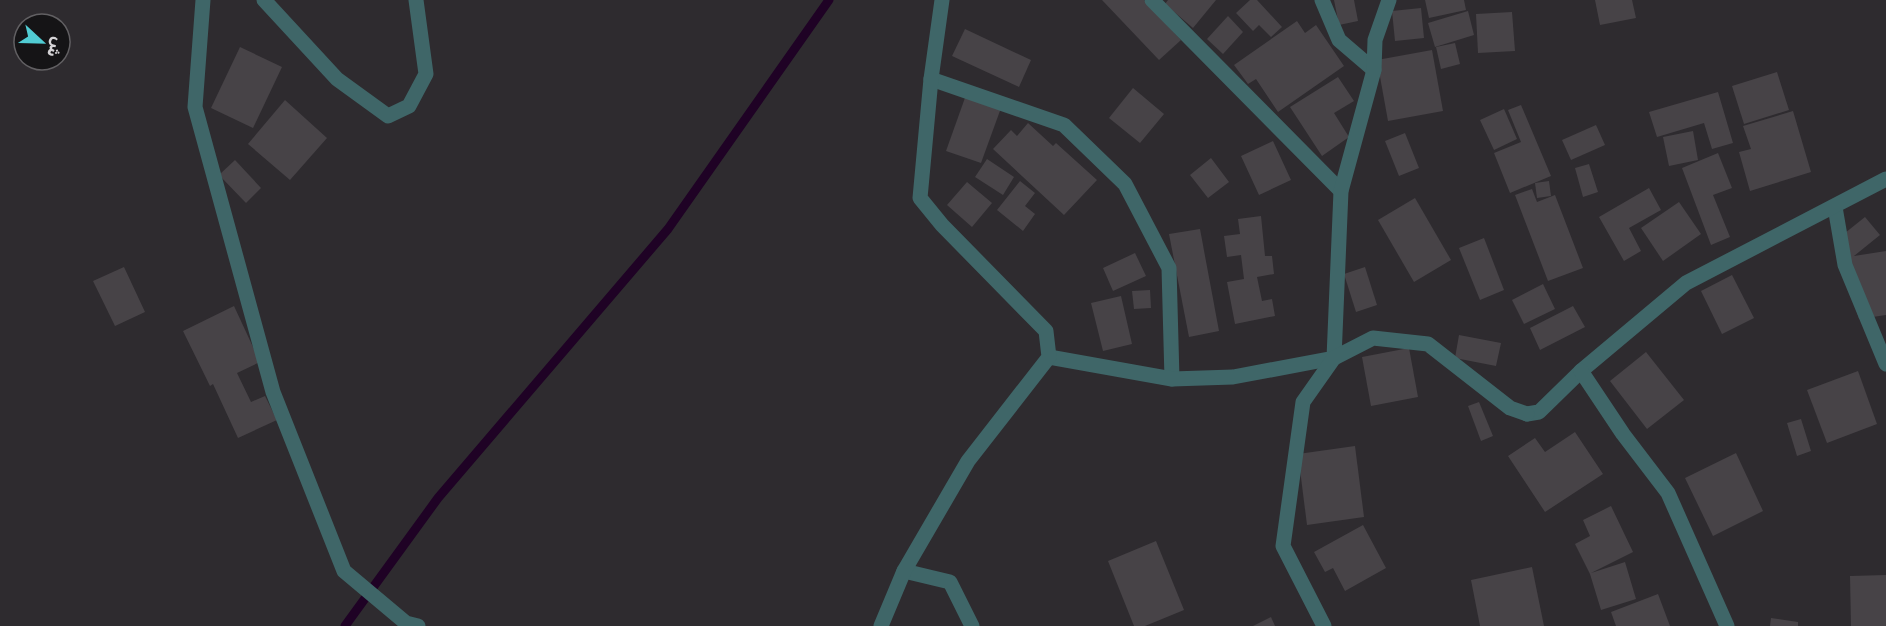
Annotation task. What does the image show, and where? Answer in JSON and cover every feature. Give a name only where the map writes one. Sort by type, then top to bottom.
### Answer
[{"type":"street","points":[[203,0],[195,107],[273,392],[344,571],[406,623],[418,626]]},
{"type":"street","points":[[264,0],[337,79],[388,116],[409,106],[426,74],[416,0]]},
{"type":"street","points":[[881,626],[904,571],[968,461],[1049,357],[1046,331],[942,225],[921,198],[931,79],[942,0]]},
{"type":"street","points":[[1152,0],[1341,191]]},
{"type":"street","points":[[1322,0],[1339,40],[1374,70]]},
{"type":"street","points":[[1324,626],[1283,546],[1303,402],[1334,358],[1341,191],[1374,70],[1375,40],[1389,0]]},
{"type":"street","points":[[931,79],[1064,125],[1125,184],[1169,268],[1172,379]]},
{"type":"street","points":[[1049,357],[1172,379],[1233,377],[1334,358],[1373,338],[1428,344],[1510,408],[1527,414],[1539,412],[1581,371],[1686,283],[1886,179]]},
{"type":"street","points":[[1835,207],[1845,266],[1886,364]]},
{"type":"street","points":[[1581,371],[1623,434],[1668,493],[1727,626]]},
{"type":"street","points":[[904,571],[950,582],[972,626]]},
{"type":"building","points":[[1102,0],[1144,0],[1181,40],[1159,60]]},
{"type":"building","points":[[1168,0],[1216,0],[1193,28],[1165,4]]},
{"type":"building","points":[[1250,0],[1257,0],[1282,27],[1271,37],[1259,25],[1253,31],[1236,13]]},
{"type":"building","points":[[1334,0],[1354,0],[1358,21],[1339,25]]},
{"type":"building","points":[[1425,0],[1464,0],[1466,10],[1429,18]]},
{"type":"building","points":[[1595,0],[1632,0],[1636,18],[1600,25]]},
{"type":"building","points":[[1421,8],[1424,38],[1395,41],[1392,11]]},
{"type":"building","points":[[1468,11],[1474,35],[1435,47],[1428,23]]},
{"type":"building","points":[[1512,12],[1515,51],[1478,53],[1476,14]]},
{"type":"building","points":[[1228,16],[1243,32],[1223,54],[1207,39]]},
{"type":"building","points":[[1297,21],[1305,33],[1316,25],[1344,66],[1278,112],[1256,79],[1248,84],[1234,65]]},
{"type":"building","points":[[965,29],[1031,60],[1019,87],[952,56]]},
{"type":"building","points":[[1455,43],[1460,64],[1441,69],[1436,47]]},
{"type":"building","points":[[240,47],[282,67],[253,128],[211,108]]},
{"type":"building","points":[[1432,50],[1443,111],[1388,121],[1377,60]]},
{"type":"building","points":[[1777,72],[1789,110],[1744,124],[1732,86]]},
{"type":"building","points":[[1338,77],[1354,101],[1334,113],[1349,137],[1322,156],[1290,107]]},
{"type":"building","points":[[1133,88],[1164,114],[1140,143],[1109,118]]},
{"type":"building","points":[[1718,92],[1733,143],[1712,149],[1704,123],[1657,137],[1649,112]]},
{"type":"building","points":[[966,95],[1001,108],[981,163],[946,151]]},
{"type":"building","points":[[285,100],[327,138],[290,180],[248,144]]},
{"type":"building","points":[[1521,105],[1551,176],[1510,193],[1494,153],[1521,142],[1508,110]]},
{"type":"building","points":[[1504,109],[1517,139],[1494,150],[1480,120]]},
{"type":"building","points":[[1793,111],[1811,172],[1750,191],[1739,152],[1751,149],[1743,126]]},
{"type":"building","points":[[1028,123],[1053,146],[1056,143],[1097,180],[1064,215],[993,149],[1011,130],[1017,136]]},
{"type":"building","points":[[1596,125],[1605,145],[1571,160],[1562,140]]},
{"type":"building","points":[[1693,131],[1698,160],[1669,166],[1663,137]]},
{"type":"building","points":[[1405,133],[1419,168],[1399,176],[1385,141]]},
{"type":"building","points":[[1273,141],[1291,180],[1259,195],[1241,156]]},
{"type":"building","points":[[1718,153],[1732,188],[1713,195],[1730,237],[1711,245],[1682,168]]},
{"type":"building","points":[[1211,158],[1229,182],[1208,198],[1190,175]]},
{"type":"building","points":[[987,159],[1014,177],[1003,195],[975,177]]},
{"type":"building","points":[[235,160],[261,188],[246,203],[219,175]]},
{"type":"building","points":[[1589,164],[1598,192],[1583,197],[1575,168]]},
{"type":"building","points":[[1020,181],[1035,193],[1025,206],[1035,214],[1023,231],[997,210]]},
{"type":"building","points":[[1549,181],[1551,196],[1537,198],[1535,183]]},
{"type":"building","points":[[967,182],[992,203],[972,227],[947,205]]},
{"type":"building","points":[[1649,188],[1661,210],[1629,228],[1641,251],[1624,261],[1599,217]]},
{"type":"building","points":[[1532,189],[1537,202],[1555,195],[1583,268],[1548,281],[1515,195]]},
{"type":"building","points":[[1415,198],[1451,260],[1414,282],[1378,220]]},
{"type":"building","points":[[1679,202],[1701,234],[1663,261],[1641,228]]},
{"type":"building","points":[[1261,216],[1265,256],[1272,256],[1274,274],[1257,277],[1262,301],[1272,299],[1275,316],[1235,324],[1227,282],[1244,279],[1241,255],[1227,257],[1224,236],[1240,234],[1238,219]]},
{"type":"building","points":[[1865,217],[1880,235],[1854,256],[1886,251],[1886,315],[1859,319],[1835,241]]},
{"type":"building","points":[[1200,229],[1219,331],[1189,337],[1169,234]]},
{"type":"building","points":[[1484,238],[1504,290],[1480,300],[1459,248]]},
{"type":"building","points":[[1135,253],[1146,276],[1113,291],[1103,268]]},
{"type":"building","points":[[124,267],[145,312],[115,326],[93,281]]},
{"type":"building","points":[[1365,267],[1377,305],[1356,312],[1344,274]]},
{"type":"building","points":[[1732,275],[1754,318],[1722,334],[1701,291]]},
{"type":"building","points":[[1543,284],[1555,309],[1524,324],[1512,300]]},
{"type":"building","points":[[1150,290],[1151,308],[1134,309],[1132,291]]},
{"type":"building","points":[[1121,296],[1132,344],[1103,351],[1091,303]]},
{"type":"building","points":[[234,306],[260,362],[237,373],[251,402],[265,396],[277,420],[238,438],[213,384],[210,386],[183,331]]},
{"type":"building","points":[[1573,306],[1585,327],[1540,350],[1530,328]]},
{"type":"building","points":[[1459,335],[1501,343],[1496,366],[1455,358]]},
{"type":"building","points":[[1409,348],[1418,397],[1371,406],[1362,357]]},
{"type":"building","points":[[1646,352],[1684,400],[1647,429],[1610,381]]},
{"type":"building","points":[[1858,371],[1877,424],[1827,443],[1807,390]]},
{"type":"building","points":[[1479,402],[1493,436],[1481,441],[1468,406]]},
{"type":"building","points":[[1801,419],[1811,451],[1797,456],[1787,423]]},
{"type":"building","points":[[1575,432],[1603,474],[1545,512],[1508,456],[1535,438],[1545,452]]},
{"type":"building","points":[[1355,446],[1364,517],[1307,525],[1298,454]]},
{"type":"building","points":[[1736,453],[1763,511],[1713,536],[1685,478]]},
{"type":"building","points":[[1611,506],[1633,552],[1591,573],[1625,562],[1636,599],[1601,610],[1590,574],[1575,544],[1590,536],[1583,520]]},
{"type":"building","points":[[1363,525],[1386,568],[1345,591],[1333,568],[1325,572],[1314,552]]},
{"type":"building","points":[[1156,541],[1184,610],[1145,626],[1134,626],[1108,561]]},
{"type":"building","points":[[1532,567],[1544,626],[1480,626],[1471,580]]},
{"type":"building","points":[[1886,575],[1886,626],[1851,626],[1850,576]]},
{"type":"building","points":[[1658,594],[1670,626],[1616,626],[1611,612]]},
{"type":"building","points":[[1271,617],[1275,626],[1253,626]]},
{"type":"building","points":[[1771,618],[1798,622],[1798,626],[1770,626]]},
{"type":"waterway","points":[[345,626],[438,498],[668,229],[829,0]]}]
